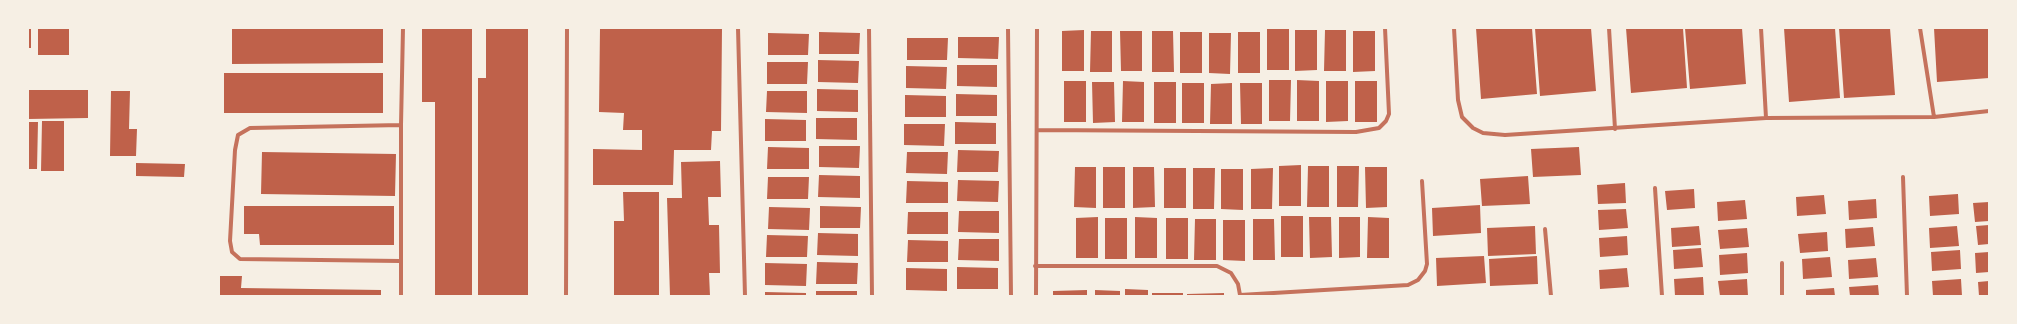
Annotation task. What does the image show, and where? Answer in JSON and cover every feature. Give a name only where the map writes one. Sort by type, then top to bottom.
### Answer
[{"type":"street","points":[[401,296],[401,125],[403,28]]},
{"type":"street","points":[[566,296],[567,28]]},
{"type":"street","points":[[738,28],[745,296]]},
{"type":"street","points":[[869,28],[872,296]]},
{"type":"street","points":[[1008,28],[1011,296]]},
{"type":"street","points":[[1036,296],[1037,28]]},
{"type":"street","points":[[1036,130],[1356,132],[1379,128],[1386,121],[1389,114],[1385,28]]},
{"type":"street","points":[[1454,28],[1458,100],[1462,117],[1473,128],[1483,133],[1505,135],[1766,118],[1934,117],[1989,111]]},
{"type":"street","points":[[1609,28],[1615,129]]},
{"type":"street","points":[[1761,28],[1766,118]]},
{"type":"street","points":[[1920,28],[1934,117]]},
{"type":"street","points":[[400,261],[240,259],[232,252],[230,241],[235,150],[238,135],[250,128],[401,125]]},
{"type":"street","points":[[1903,177],[1908,296]]},
{"type":"street","points":[[1035,266],[1217,266],[1231,273],[1238,284],[1240,295],[1408,284],[1418,280],[1425,271],[1427,264],[1422,181]]},
{"type":"street","points":[[1656,188],[1662,296]]},
{"type":"street","points":[[1545,229],[1551,296]]},
{"type":"street","points":[[1782,263],[1782,296]]},
{"type":"building","points":[[28,28],[31,28],[31,48],[28,48]]},
{"type":"building","points":[[38,28],[69,28],[69,55],[38,55]]},
{"type":"building","points":[[232,28],[383,28],[383,63],[232,64]]},
{"type":"building","points":[[422,28],[472,28],[472,296],[435,296],[435,102],[422,102]]},
{"type":"building","points":[[486,28],[528,28],[528,296],[478,296],[478,78],[486,78]]},
{"type":"building","points":[[600,28],[722,28],[721,131],[712,131],[711,150],[674,150],[673,185],[593,185],[593,149],[642,150],[642,130],[623,130],[624,113],[599,112]]},
{"type":"building","points":[[1476,28],[1532,28],[1537,94],[1481,99]]},
{"type":"building","points":[[1535,28],[1591,28],[1596,91],[1540,96]]},
{"type":"building","points":[[1626,28],[1683,28],[1687,88],[1631,93]]},
{"type":"building","points":[[1685,28],[1742,28],[1746,84],[1690,89]]},
{"type":"building","points":[[1784,28],[1835,28],[1840,98],[1789,102]]},
{"type":"building","points":[[1839,28],[1890,28],[1895,95],[1844,98]]},
{"type":"building","points":[[1934,28],[1989,28],[1989,78],[1937,82]]},
{"type":"building","points":[[1267,29],[1289,29],[1289,70],[1267,70]]},
{"type":"building","points":[[1084,30],[1084,71],[1062,71],[1062,31]]},
{"type":"building","points":[[1295,30],[1317,30],[1317,70],[1295,71]]},
{"type":"building","points":[[1325,30],[1346,30],[1346,71],[1324,71]]},
{"type":"building","points":[[1091,31],[1112,31],[1112,72],[1090,72]]},
{"type":"building","points":[[1120,31],[1142,31],[1142,71],[1121,71]]},
{"type":"building","points":[[1152,31],[1173,31],[1174,72],[1152,72]]},
{"type":"building","points":[[1353,31],[1375,31],[1375,71],[1353,72]]},
{"type":"building","points":[[819,32],[860,33],[859,54],[819,54]]},
{"type":"building","points":[[1180,32],[1202,32],[1202,73],[1180,73]]},
{"type":"building","points":[[1238,32],[1260,32],[1260,73],[1238,73]]},
{"type":"building","points":[[768,33],[809,34],[808,55],[768,55]]},
{"type":"building","points":[[1209,33],[1231,33],[1230,74],[1209,73]]},
{"type":"building","points":[[958,37],[999,37],[998,59],[958,58]]},
{"type":"building","points":[[907,38],[948,38],[947,60],[907,60]]},
{"type":"building","points":[[818,60],[859,61],[858,83],[818,82]]},
{"type":"building","points":[[767,62],[808,62],[807,84],[767,84]]},
{"type":"building","points":[[957,65],[997,65],[997,87],[957,86]]},
{"type":"building","points":[[906,66],[947,67],[946,89],[906,88]]},
{"type":"building","points":[[224,73],[383,73],[383,113],[224,113]]},
{"type":"building","points":[[1269,80],[1291,80],[1290,121],[1269,121]]},
{"type":"building","points":[[1297,80],[1319,81],[1319,121],[1297,121]]},
{"type":"building","points":[[1064,81],[1086,81],[1086,122],[1064,122]]},
{"type":"building","points":[[1123,81],[1144,82],[1144,122],[1122,122]]},
{"type":"building","points":[[1326,81],[1348,81],[1348,121],[1326,122]]},
{"type":"building","points":[[1355,81],[1377,81],[1377,122],[1355,122]]},
{"type":"building","points":[[1092,82],[1114,82],[1115,122],[1093,123]]},
{"type":"building","points":[[1154,82],[1176,82],[1176,123],[1154,123]]},
{"type":"building","points":[[1182,83],[1204,83],[1204,123],[1182,123]]},
{"type":"building","points":[[1232,83],[1232,124],[1210,124],[1211,84]]},
{"type":"building","points":[[1240,83],[1262,83],[1262,124],[1241,124]]},
{"type":"building","points":[[817,89],[858,90],[858,112],[817,111]]},
{"type":"building","points":[[28,90],[88,90],[88,118],[28,119]]},
{"type":"building","points":[[111,91],[130,91],[129,129],[137,129],[136,156],[110,156]]},
{"type":"building","points":[[767,91],[807,91],[807,113],[766,112]]},
{"type":"building","points":[[956,94],[997,95],[997,116],[956,116]]},
{"type":"building","points":[[905,95],[946,96],[946,117],[905,117]]},
{"type":"building","points":[[816,118],[857,118],[857,140],[816,139]]},
{"type":"building","points":[[765,119],[806,120],[806,141],[765,141]]},
{"type":"building","points":[[42,121],[64,121],[64,171],[41,171]]},
{"type":"building","points":[[28,122],[38,122],[37,169],[28,169]]},
{"type":"building","points":[[955,122],[996,123],[996,144],[955,144]]},
{"type":"building","points":[[904,124],[945,124],[944,146],[904,145]]},
{"type":"building","points":[[819,146],[860,146],[859,168],[819,167]]},
{"type":"building","points":[[768,147],[809,148],[809,169],[767,169]]},
{"type":"building","points":[[1579,147],[1581,175],[1533,177],[1531,149]]},
{"type":"building","points":[[958,150],[999,151],[998,172],[957,172]]},
{"type":"building","points":[[262,152],[396,154],[395,196],[261,194]]},
{"type":"building","points":[[907,152],[948,152],[947,174],[906,173]]},
{"type":"building","points":[[720,161],[721,197],[708,197],[709,225],[719,225],[720,273],[709,273],[710,296],[670,296],[667,198],[682,198],[681,162]]},
{"type":"building","points":[[136,163],[185,164],[184,177],[136,176]]},
{"type":"building","points":[[1301,165],[1301,206],[1279,206],[1279,166]]},
{"type":"building","points":[[1308,166],[1329,166],[1329,207],[1307,207]]},
{"type":"building","points":[[1337,166],[1359,166],[1358,207],[1337,207]]},
{"type":"building","points":[[1075,167],[1096,167],[1096,208],[1074,207]]},
{"type":"building","points":[[1103,167],[1125,167],[1125,208],[1103,208]]},
{"type":"building","points":[[1133,167],[1154,167],[1155,207],[1133,208]]},
{"type":"building","points":[[1365,167],[1387,167],[1387,207],[1366,208]]},
{"type":"building","points":[[1164,168],[1186,168],[1186,208],[1164,208]]},
{"type":"building","points":[[1193,168],[1215,168],[1214,209],[1193,209]]},
{"type":"building","points":[[1273,168],[1272,209],[1251,209],[1251,169]]},
{"type":"building","points":[[1221,169],[1243,169],[1243,210],[1221,209]]},
{"type":"building","points":[[819,175],[860,176],[860,198],[818,197]]},
{"type":"building","points":[[1528,176],[1530,204],[1482,206],[1480,179]]},
{"type":"building","points":[[768,177],[809,177],[808,199],[767,199]]},
{"type":"building","points":[[958,180],[999,181],[998,202],[957,201]]},
{"type":"building","points":[[907,181],[948,182],[948,203],[906,203]]},
{"type":"building","points":[[1625,183],[1626,203],[1598,204],[1597,185]]},
{"type":"building","points":[[1694,189],[1695,208],[1667,210],[1665,191]]},
{"type":"building","points":[[623,192],[659,192],[659,296],[614,296],[614,221],[624,221]]},
{"type":"building","points":[[1958,194],[1959,214],[1930,216],[1929,196]]},
{"type":"building","points":[[1824,195],[1826,214],[1797,216],[1796,197]]},
{"type":"building","points":[[1876,199],[1877,218],[1849,220],[1848,201]]},
{"type":"building","points":[[1745,200],[1747,219],[1718,221],[1717,202]]},
{"type":"building","points":[[1989,202],[1989,221],[1975,222],[1973,203]]},
{"type":"building","points":[[1480,205],[1481,233],[1433,236],[1432,208]]},
{"type":"building","points":[[244,206],[394,206],[394,245],[260,245],[259,234],[244,234]]},
{"type":"building","points":[[820,206],[861,207],[860,228],[820,228]]},
{"type":"building","points":[[769,207],[810,208],[809,230],[768,229]]},
{"type":"building","points":[[1626,209],[1628,228],[1599,230],[1598,210]]},
{"type":"building","points":[[959,211],[999,211],[999,233],[958,232]]},
{"type":"building","points":[[908,212],[948,212],[948,234],[907,234]]},
{"type":"building","points":[[1281,216],[1303,216],[1303,257],[1281,257]]},
{"type":"building","points":[[1098,217],[1098,258],[1076,258],[1076,218]]},
{"type":"building","points":[[1135,217],[1157,218],[1157,258],[1135,258]]},
{"type":"building","points":[[1309,217],[1331,217],[1332,257],[1310,258]]},
{"type":"building","points":[[1339,217],[1360,217],[1360,257],[1339,258]]},
{"type":"building","points":[[1368,217],[1389,218],[1389,258],[1367,258]]},
{"type":"building","points":[[1105,218],[1127,218],[1127,259],[1105,259]]},
{"type":"building","points":[[1166,218],[1188,218],[1188,259],[1166,259]]},
{"type":"building","points":[[1195,219],[1216,219],[1216,260],[1194,260]]},
{"type":"building","points":[[1253,219],[1274,219],[1275,260],[1253,260]]},
{"type":"building","points":[[1223,220],[1245,220],[1245,261],[1223,260]]},
{"type":"building","points":[[1989,225],[1989,244],[1978,245],[1976,226]]},
{"type":"building","points":[[1535,226],[1536,254],[1488,256],[1487,228]]},
{"type":"building","points":[[1699,226],[1701,245],[1672,247],[1671,228]]},
{"type":"building","points":[[1957,226],[1959,246],[1930,248],[1929,228]]},
{"type":"building","points":[[1873,227],[1875,246],[1846,248],[1845,229]]},
{"type":"building","points":[[1747,228],[1749,247],[1720,249],[1718,230]]},
{"type":"building","points":[[1827,232],[1828,251],[1800,253],[1798,234]]},
{"type":"building","points":[[818,233],[858,234],[858,256],[817,255]]},
{"type":"building","points":[[767,235],[808,236],[807,257],[766,257]]},
{"type":"building","points":[[1627,236],[1628,255],[1600,257],[1599,238]]},
{"type":"building","points":[[959,239],[999,239],[999,261],[958,260]]},
{"type":"building","points":[[908,240],[948,241],[948,262],[907,262]]},
{"type":"building","points":[[1701,248],[1703,267],[1674,269],[1673,250]]},
{"type":"building","points":[[1960,250],[1961,269],[1932,271],[1931,252]]},
{"type":"building","points":[[1989,252],[1989,272],[1976,273],[1975,253]]},
{"type":"building","points":[[1747,253],[1748,273],[1720,275],[1719,255]]},
{"type":"building","points":[[1484,256],[1486,283],[1437,286],[1436,258]]},
{"type":"building","points":[[1537,256],[1538,284],[1490,286],[1489,259]]},
{"type":"building","points":[[1830,257],[1832,277],[1803,279],[1802,259]]},
{"type":"building","points":[[1876,258],[1878,277],[1849,279],[1848,260]]},
{"type":"building","points":[[817,262],[858,263],[857,284],[816,284]]},
{"type":"building","points":[[765,263],[807,264],[806,286],[765,285]]},
{"type":"building","points":[[957,267],[998,268],[998,289],[957,289]]},
{"type":"building","points":[[906,268],[947,269],[947,291],[906,290]]},
{"type":"building","points":[[1627,268],[1629,287],[1600,289],[1599,270]]},
{"type":"building","points":[[220,276],[242,276],[241,288],[381,290],[381,296],[220,296]]},
{"type":"building","points":[[1703,277],[1704,296],[1675,296],[1674,279]]},
{"type":"building","points":[[1747,279],[1748,296],[1720,296],[1718,281]]},
{"type":"building","points":[[1961,279],[1962,296],[1933,296],[1932,281]]},
{"type":"building","points":[[1989,281],[1989,296],[1979,296],[1978,282]]},
{"type":"building","points":[[1878,285],[1879,296],[1850,296],[1849,287]]},
{"type":"building","points":[[1834,288],[1835,296],[1806,296],[1806,290]]},
{"type":"building","points":[[1125,289],[1148,290],[1148,296],[1125,296]]},
{"type":"building","points":[[1087,290],[1087,296],[1053,296],[1053,291]]},
{"type":"building","points":[[1095,290],[1120,291],[1120,296],[1095,296]]},
{"type":"building","points":[[816,291],[857,291],[857,296],[816,296]]},
{"type":"building","points":[[765,292],[806,293],[806,296],[765,296]]},
{"type":"building","points":[[1152,293],[1183,293],[1183,296],[1152,296]]},
{"type":"building","points":[[1224,293],[1224,296],[1187,296],[1187,294]]}]
